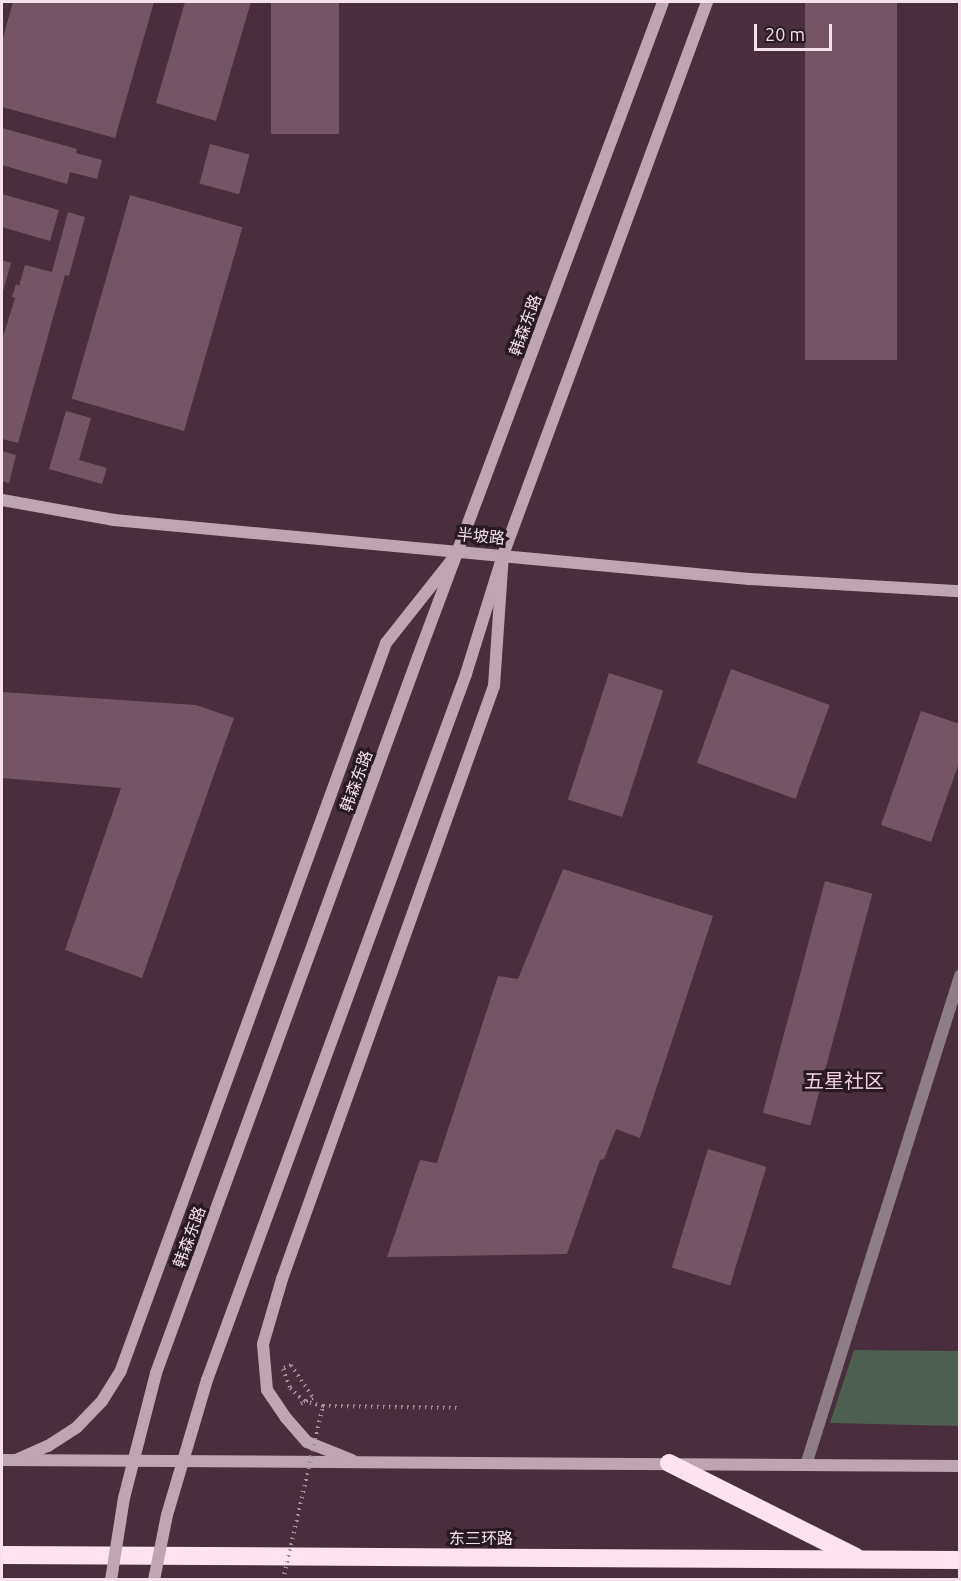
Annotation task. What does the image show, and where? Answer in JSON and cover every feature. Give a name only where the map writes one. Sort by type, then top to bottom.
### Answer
[{"type":"highway","points":[[669,1463],[860,1559]]},
{"type":"highway","name":"东三环路","points":[[2,1556],[960,1560]]},
{"type":"main road","name":"韩森东路","points":[[111,1580],[123,1498],[156,1373],[418,657],[663,2]]},
{"type":"main road","points":[[154,1580],[170,1504],[207,1380],[466,674],[503,555],[707,2]]},
{"type":"main road","name":"半坡路","points":[[2,500],[114,520],[459,550],[749,579],[960,591]]},
{"type":"main road","points":[[16,1460],[48,1446],[77,1427],[102,1401],[121,1370],[386,643],[459,550]]},
{"type":"main road","points":[[351,1460],[307,1442],[282,1413],[267,1390],[263,1344],[282,1279],[494,686],[503,555]]},
{"type":"main road","points":[[2,1460],[351,1460],[960,1466]]},
{"type":"street","points":[[806,1465],[960,976]]},
{"type":"path","points":[[282,1413],[314,1398],[291,1365],[283,1369],[290,1388],[304,1401],[323,1406],[459,1408]]},
{"type":"path","points":[[283,1580],[323,1406]]},
{"type":"green space","points":[[854,1350],[959,1351],[959,1426],[830,1423]]},
{"type":"building","points":[[13,2],[154,2],[115,138],[2,107],[2,41]]},
{"type":"building","points":[[185,2],[251,2],[216,121],[156,103]]},
{"type":"building","points":[[271,2],[339,2],[339,134],[271,134]]},
{"type":"building","points":[[805,2],[897,2],[897,360],[805,360]]},
{"type":"building","points":[[2,128],[77,149],[76,153],[102,160],[97,179],[70,172],[67,184],[2,165]]},
{"type":"building","points":[[210,144],[250,155],[239,194],[199,184]]},
{"type":"building","points":[[2,194],[59,210],[50,241],[2,227]]},
{"type":"building","points":[[130,195],[242,227],[184,431],[72,399]]},
{"type":"building","points":[[68,212],[85,217],[69,276],[65,275],[18,443],[2,439],[2,340],[15,298],[12,297],[16,284],[19,286],[25,265],[52,272]]},
{"type":"building","points":[[2,260],[11,263],[2,295]]},
{"type":"building","points":[[66,411],[91,418],[79,460],[107,468],[102,484],[49,469]]},
{"type":"building","points":[[2,451],[16,455],[9,483],[2,481]]},
{"type":"building","points":[[731,669],[830,705],[795,799],[697,763]]},
{"type":"building","points":[[609,673],[663,691],[622,817],[568,799]]},
{"type":"building","points":[[2,692],[196,705],[234,718],[142,978],[65,950],[121,788],[2,778]]},
{"type":"building","points":[[921,711],[960,724],[960,760],[931,842],[881,825]]},
{"type":"building","points":[[563,869],[713,916],[640,1138],[616,1129],[604,1159],[600,1160],[567,1254],[387,1257],[420,1160],[437,1163],[498,976],[518,979]]},
{"type":"building","points":[[825,881],[872,894],[810,1126],[763,1113]]},
{"type":"building","points":[[708,1149],[766,1167],[730,1285],[672,1268]]},
{"type":"district","name":"五星社区","points":[[844,1080]]}]
